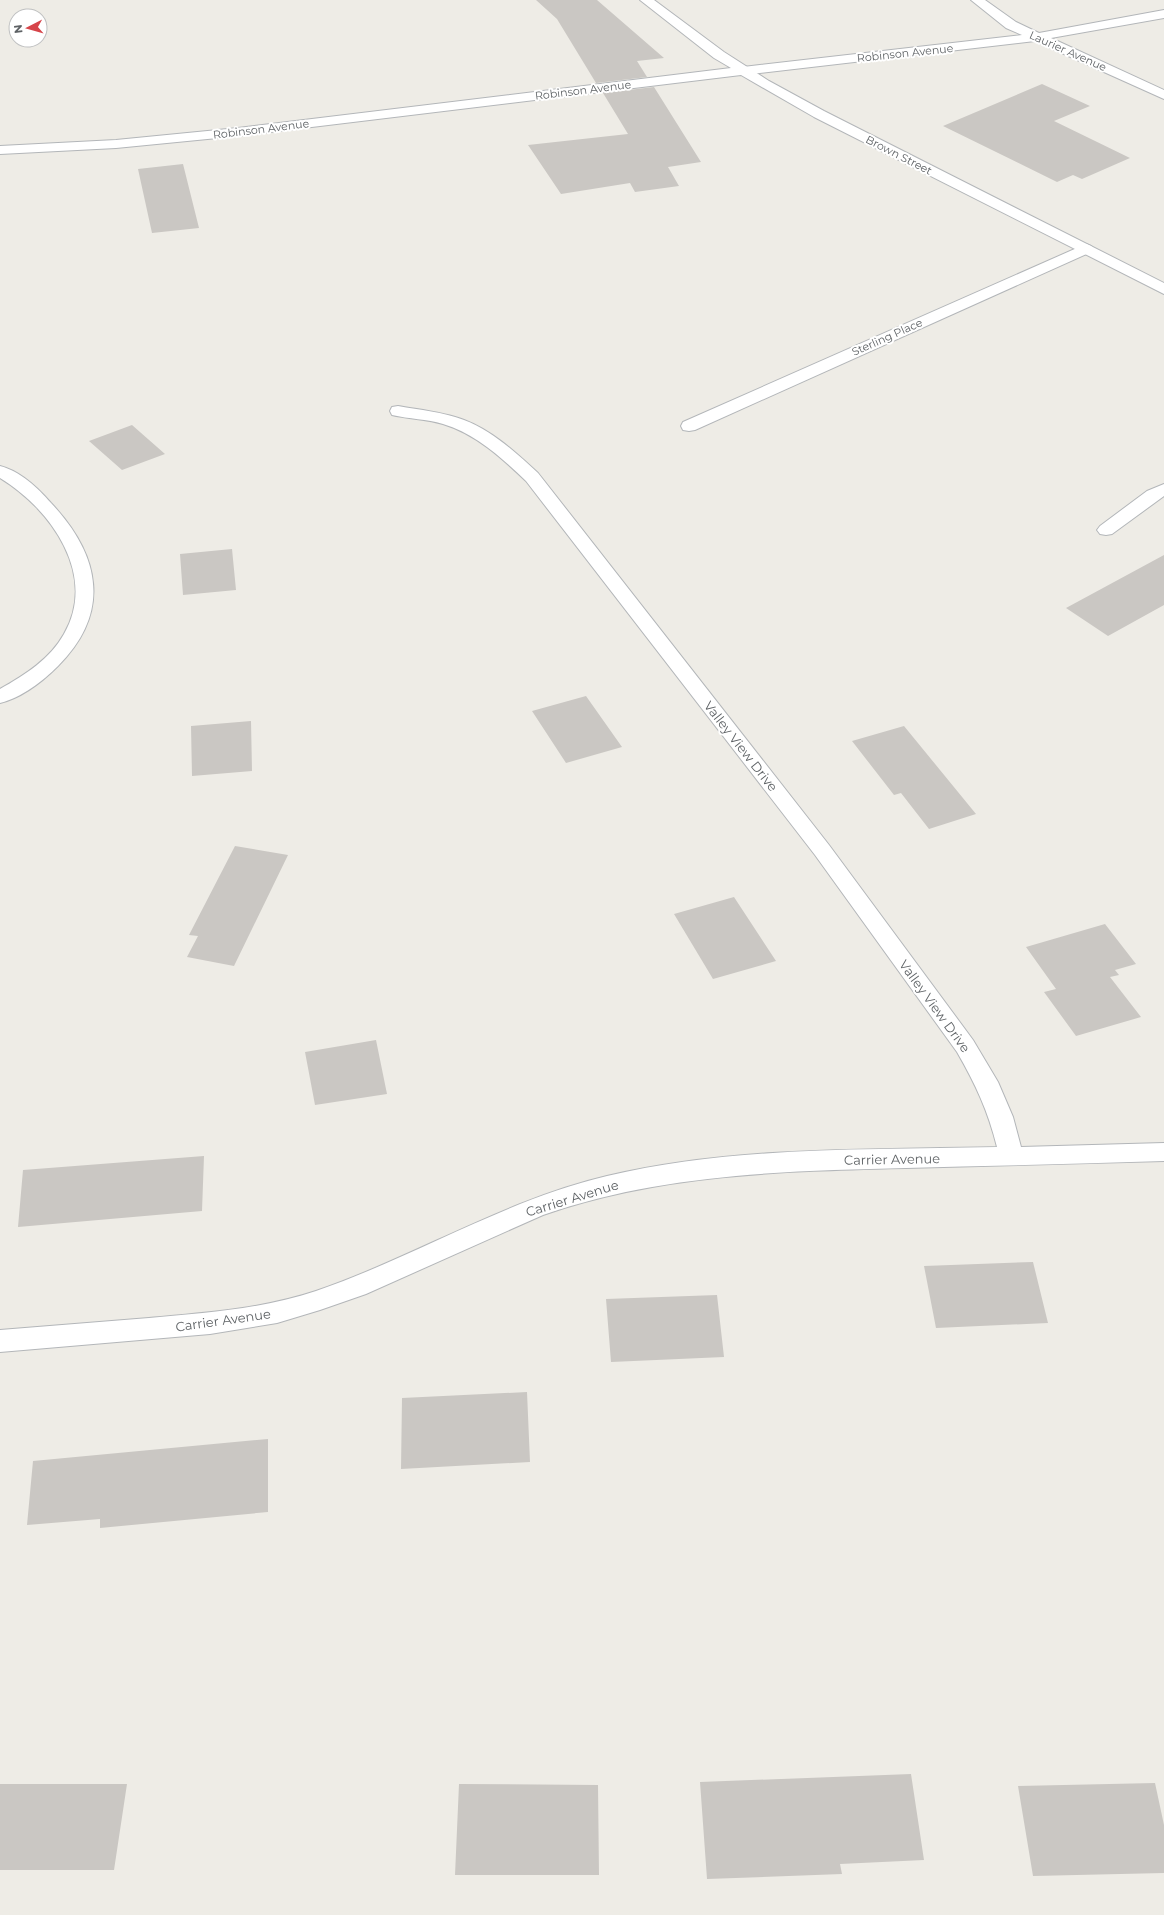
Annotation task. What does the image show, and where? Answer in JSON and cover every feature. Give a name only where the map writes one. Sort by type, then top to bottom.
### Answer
[{"type":"street","name":"Brown Street","points":[[646,0],[698,41],[742,71],[819,114],[1164,289]]},
{"type":"street","name":"Laurier Avenue","points":[[977,0],[1011,25],[1164,95]]},
{"type":"street","name":"Robinson Avenue","points":[[0,150],[109,144],[230,133],[1037,37],[1164,14]]},
{"type":"street","name":"Sterling Place","points":[[689,426],[1086,249]]},
{"type":"street","name":"Valley View Drive","points":[[398,411],[435,417],[466,427],[489,440],[511,457],[532,477],[822,850],[965,1046],[986,1082],[1001,1117],[1011,1156]]},
{"type":"street","points":[[0,472],[31,493],[49,510],[65,530],[78,553],[86,579],[86,604],[79,626],[65,647],[44,669],[0,697]]},
{"type":"street","points":[[1106,530],[1153,495],[1164,489]]},
{"type":"street","name":"Carrier Avenue","points":[[0,1341],[187,1326],[254,1318],[319,1301],[387,1275],[533,1207],[606,1185],[669,1173],[739,1165],[815,1160],[1164,1152]]},
{"type":"building","points":[[536,0],[597,0],[664,58],[637,61],[647,77],[596,83],[557,19]]},
{"type":"building","points":[[1042,84],[1090,106],[1054,121],[1130,158],[1082,179],[1073,175],[1057,182],[943,126]]},
{"type":"building","points":[[654,87],[701,162],[668,167],[679,186],[635,192],[630,183],[561,194],[528,145],[628,134],[603,93]]},
{"type":"building","points":[[183,164],[199,228],[152,233],[138,169]]},
{"type":"building","points":[[132,425],[165,454],[122,470],[89,441]]},
{"type":"building","points":[[232,549],[236,590],[183,595],[180,554]]},
{"type":"building","points":[[1164,555],[1164,605],[1108,636],[1066,608]]},
{"type":"building","points":[[586,696],[622,747],[566,763],[532,711]]},
{"type":"building","points":[[251,721],[252,771],[192,776],[191,726]]},
{"type":"building","points":[[904,726],[976,814],[929,829],[901,793],[894,795],[852,741]]},
{"type":"building","points":[[235,846],[288,855],[234,966],[187,957],[198,936],[189,935]]},
{"type":"building","points":[[734,897],[776,961],[713,979],[674,914]]},
{"type":"building","points":[[1105,924],[1136,964],[1115,970],[1119,975],[1110,977],[1141,1017],[1076,1036],[1044,992],[1056,989],[1026,947]]},
{"type":"building","points":[[376,1040],[387,1094],[315,1105],[305,1052]]},
{"type":"building","points":[[204,1156],[202,1211],[18,1227],[23,1170]]},
{"type":"building","points":[[1033,1262],[1048,1323],[936,1328],[924,1266]]},
{"type":"building","points":[[717,1295],[724,1357],[611,1362],[606,1299]]},
{"type":"building","points":[[527,1392],[530,1462],[401,1469],[402,1398]]},
{"type":"building","points":[[268,1439],[268,1512],[100,1528],[100,1519],[27,1525],[33,1461]]},
{"type":"building","points":[[911,1774],[924,1860],[840,1864],[842,1874],[707,1879],[700,1782]]},
{"type":"building","points":[[1155,1783],[1164,1825],[1164,1873],[1033,1876],[1018,1786]]},
{"type":"building","points":[[0,1784],[127,1784],[114,1870],[0,1870]]},
{"type":"building","points":[[459,1784],[598,1785],[599,1875],[455,1875]]}]
